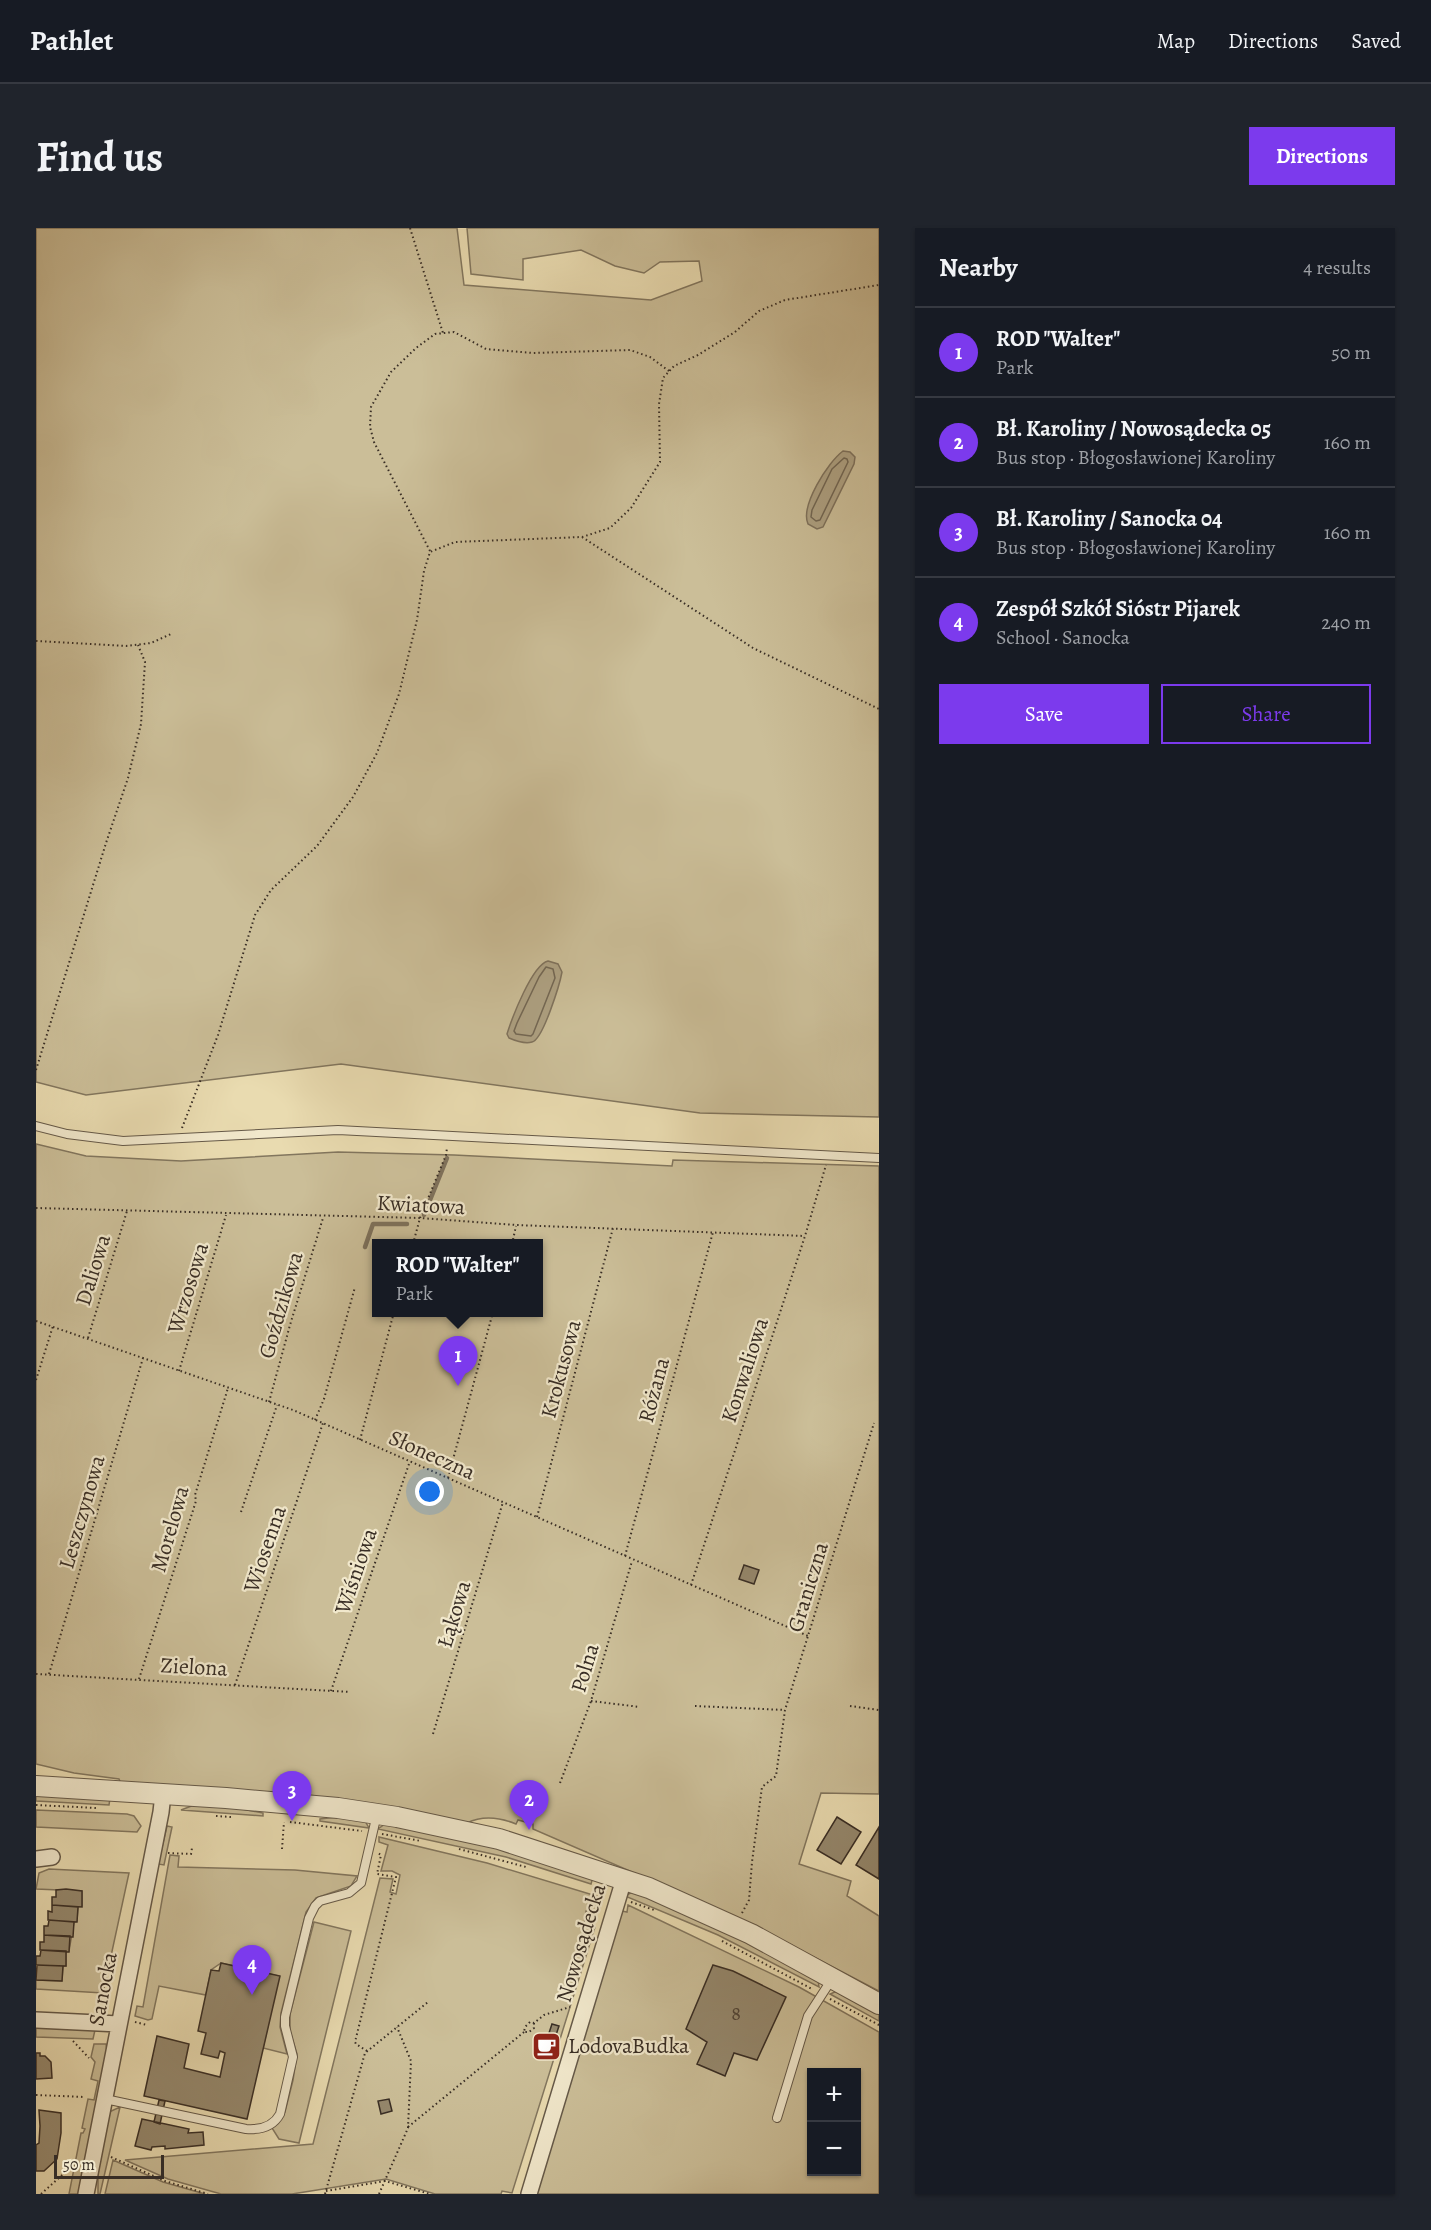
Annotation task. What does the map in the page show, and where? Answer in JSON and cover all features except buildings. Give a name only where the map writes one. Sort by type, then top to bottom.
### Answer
[{"type":"street","points":[[36,1786],[295,1803],[375,1823],[499,1839],[621,1888],[735,1926],[879,2004]]},
{"type":"street","name":"Sanocka","points":[[86,2194],[162,1812],[163,1794]]},
{"type":"street","points":[[36,1859],[52,1857]]},
{"type":"street","name":"Nowosądecka","points":[[529,2194],[621,1888]]},
{"type":"street","points":[[36,2020],[119,2024]]},
{"type":"lane","points":[[36,1126],[67,1134],[123,1141],[338,1130],[879,1158]]},
{"type":"lane","points":[[105,2099],[246,2129],[257,2130],[276,2121],[280,2114],[293,2057],[285,2017],[309,1918],[320,1901],[349,1893],[361,1883],[375,1823]]},
{"type":"lane","points":[[777,2118],[808,2016],[832,1978]]},
{"type":"path","points":[[410,228],[443,333]]},
{"type":"path","points":[[430,552],[455,542],[582,537],[610,528],[631,508],[660,462],[659,404],[663,378],[674,366],[698,355],[735,332],[759,311],[785,300],[879,285]]},
{"type":"path","points":[[177,1139],[218,1035],[255,915],[270,890],[317,846],[353,796],[377,753],[399,694],[417,620],[424,571],[430,552],[374,442],[370,427],[371,407],[391,372],[416,348],[435,334],[453,332],[486,349],[533,353],[630,350],[650,357],[669,372]]},
{"type":"path","points":[[582,537],[753,648],[879,709]]},
{"type":"path","points":[[36,641],[126,646],[151,644],[171,634]]},
{"type":"path","points":[[36,1070],[105,843],[128,778],[141,724],[145,662],[138,645]]},
{"type":"path","points":[[414,1239],[420,1218],[446,1155]]},
{"type":"path","name":"Konwaliowa","points":[[691,1585],[805,1236],[826,1164]]},
{"type":"path","name":"Kwiatowa","points":[[36,1208],[226,1215],[420,1218],[516,1226],[805,1236]]},
{"type":"path","name":"Daliowa","points":[[88,1338],[128,1211]]},
{"type":"path","name":"Wrzosowa","points":[[179,1371],[226,1215]]},
{"type":"path","name":"Goździkowa","points":[[269,1402],[323,1216]]},
{"type":"path","points":[[513,1239],[516,1226]]},
{"type":"path","name":"Krokusowa","points":[[537,1517],[613,1228]]},
{"type":"path","name":"Różana","points":[[625,1556],[713,1232]]},
{"type":"path","points":[[315,1420],[324,1399],[355,1287]]},
{"type":"path","points":[[360,1440],[393,1317]]},
{"type":"path","points":[[448,1478],[492,1317]]},
{"type":"path","name":"Słoneczna","points":[[36,1321],[315,1420],[808,1636]]},
{"type":"path","points":[[36,1380],[52,1326]]},
{"type":"path","name":"Leszczynowa","points":[[49,1674],[143,1358]]},
{"type":"path","name":"Morelowa","points":[[139,1679],[196,1501],[195,1495],[228,1388]]},
{"type":"path","points":[[241,1512],[277,1405]]},
{"type":"path","name":"Graniczna","points":[[735,1926],[749,1900],[762,1787],[776,1776],[785,1710],[874,1423]]},
{"type":"path","name":"Wiosenna","points":[[235,1685],[323,1424]]},
{"type":"path","name":"Wiśniowa","points":[[331,1691],[410,1461]]},
{"type":"path","name":"Łąkowa","points":[[434,1734],[503,1502]]},
{"type":"path","name":"Polna","points":[[560,1783],[591,1701],[633,1559]]},
{"type":"path","name":"Zielona","points":[[36,1674],[350,1692]]},
{"type":"path","points":[[591,1701],[640,1707]]},
{"type":"path","points":[[695,1706],[785,1710]]},
{"type":"path","points":[[850,1706],[879,1710]]},
{"type":"path","points":[[36,1805],[102,1809]]},
{"type":"path","points":[[211,1816],[233,1817]]},
{"type":"path","points":[[275,1821],[375,1823],[427,1842]]},
{"type":"path","points":[[282,1849],[284,1821]]},
{"type":"path","points":[[168,1853],[191,1854],[192,1848]]},
{"type":"path","points":[[460,1849],[534,1870]]},
{"type":"path","points":[[367,2051],[356,2042],[396,1877],[377,1874],[381,1855]]},
{"type":"path","points":[[621,1888],[662,1913]]},
{"type":"path","points":[[720,1940],[818,1992]]},
{"type":"path","points":[[828,1997],[879,2025]]},
{"type":"path","points":[[428,2002],[365,2053],[325,2192],[385,2181],[430,2194]]},
{"type":"path","points":[[408,2128],[524,2032],[529,2032],[534,2028],[534,2023],[544,2015],[573,2006]]},
{"type":"path","points":[[135,2023],[147,2025]]},
{"type":"path","points":[[379,2194],[408,2128],[411,2061],[398,2027]]},
{"type":"path","points":[[73,2041],[89,2058]]},
{"type":"path","points":[[36,2095],[84,2097]]},
{"type":"path","points":[[111,2157],[165,2181],[208,2194]]},
{"type":"path","points":[[41,2194],[71,2167]]},
{"type":"shaded area","points":[[36,228],[457,228],[464,285],[651,300],[702,281],[699,261],[660,262],[644,273],[615,266],[581,250],[523,259],[523,280],[471,274],[467,228],[879,228],[879,1117],[700,1113],[341,1064],[86,1095],[36,1082]]},
{"type":"shaded area","points":[[36,1144],[86,1156],[181,1161],[338,1152],[454,1155],[672,1166],[673,1160],[879,1166],[879,1794],[821,1793],[799,1864],[851,1881],[847,1896],[879,1916],[879,1991],[747,1922],[533,1829],[533,1824],[518,1820],[516,1824],[491,1818],[467,1823],[121,1784],[119,1779],[74,1773],[36,1764]]},
{"type":"shaded area","points":[[36,1794],[110,1798],[109,1805],[36,1801]]},
{"type":"shaded area","points":[[194,1805],[222,1805],[263,1813],[263,1816],[181,1810]]},
{"type":"shaded area","points":[[36,1810],[127,1814],[134,1816],[141,1826],[137,1832],[36,1827]]},
{"type":"shaded area","points":[[337,1817],[365,1821],[369,1828],[320,1821],[320,1819]]},
{"type":"shaded area","points":[[385,1824],[509,1850],[593,1877],[591,1884],[506,1857],[378,1829]]},
{"type":"shaded area","points":[[167,1826],[172,1827],[164,1865],[158,1864]]},
{"type":"shaded area","points":[[379,1837],[487,1863],[603,1898],[598,1913],[586,1911],[584,1925],[595,1927],[512,2193],[502,2191],[501,2194],[435,2194],[386,2179],[292,2194],[221,2194],[168,2179],[125,2160],[313,2144],[380,1878],[393,1879],[390,1892],[396,1894],[400,1875],[392,1871],[381,1871],[388,1845],[379,1842]]},
{"type":"shaded area","points":[[170,1855],[179,1856],[178,1867],[295,1870],[357,1876],[351,1886],[316,1898],[306,1912],[281,2013],[280,2027],[287,2054],[263,2048],[279,1976],[221,1963],[211,1970],[206,1995],[159,1986],[152,2019],[135,2016],[137,2006],[143,2007]]},
{"type":"shaded area","points":[[49,1869],[129,1873],[103,1993],[36,1989],[36,1980],[62,1981],[63,1966],[66,1966],[66,1951],[69,1951],[74,1922],[77,1921],[78,1907],[82,1906],[82,1891],[36,1889],[39,1873]]},
{"type":"shaded area","points":[[634,1891],[703,1920],[818,1980],[819,1987],[718,1935],[625,1896]]},
{"type":"shaded area","points":[[628,1905],[799,1987],[879,2032],[879,2194],[537,2194],[622,1911],[627,1912]]},
{"type":"shaded area","points":[[314,1922],[351,1931],[299,2143],[279,2139],[272,2128],[285,2112],[293,2080],[297,2054],[290,2031],[290,2014]]},
{"type":"shaded area","points":[[837,1991],[879,2012],[879,2021],[830,1994]]},
{"type":"shaded area","points":[[36,2027],[95,2030],[93,2039],[36,2037]]},
{"type":"shaded area","points":[[94,2044],[106,2044],[107,2051],[79,2194],[69,2194],[81,2133],[85,2129],[82,2128],[88,2099],[94,2100],[98,2081],[91,2079],[95,2062],[91,2057]]},
{"type":"shaded area","points":[[120,2107],[100,2194],[98,2194],[98,2167],[109,2112]]},
{"type":"shaded area","points":[[113,2160],[163,2182],[205,2194],[105,2194]]},
{"type":"water","points":[[843,451],[850,452],[855,457],[854,464],[823,527],[817,529],[808,524],[808,507],[823,474]]},
{"type":"water","points":[[548,961],[558,964],[562,972],[541,1032],[532,1042],[509,1038],[507,1034],[523,993],[536,972]]},
{"type":"waterway","points":[[424,1215],[447,1158]]},
{"type":"waterway","points":[[365,1247],[373,1224],[407,1224]]},
{"type":"place","name":"ROD \"Walter\"","points":[[458,1386]]},
{"type":"place","name":"Bł. Karoliny / Sanocka 04","points":[[292,1821]]},
{"type":"place","name":"Bł. Karoliny / Nowosądecka 05","points":[[529,1830]]},
{"type":"place","name":"Zespół Szkół Sióstr Pijarek","points":[[252,1995]]},
{"type":"place","name":"LodovaBudka","points":[[547,2046]]}]
